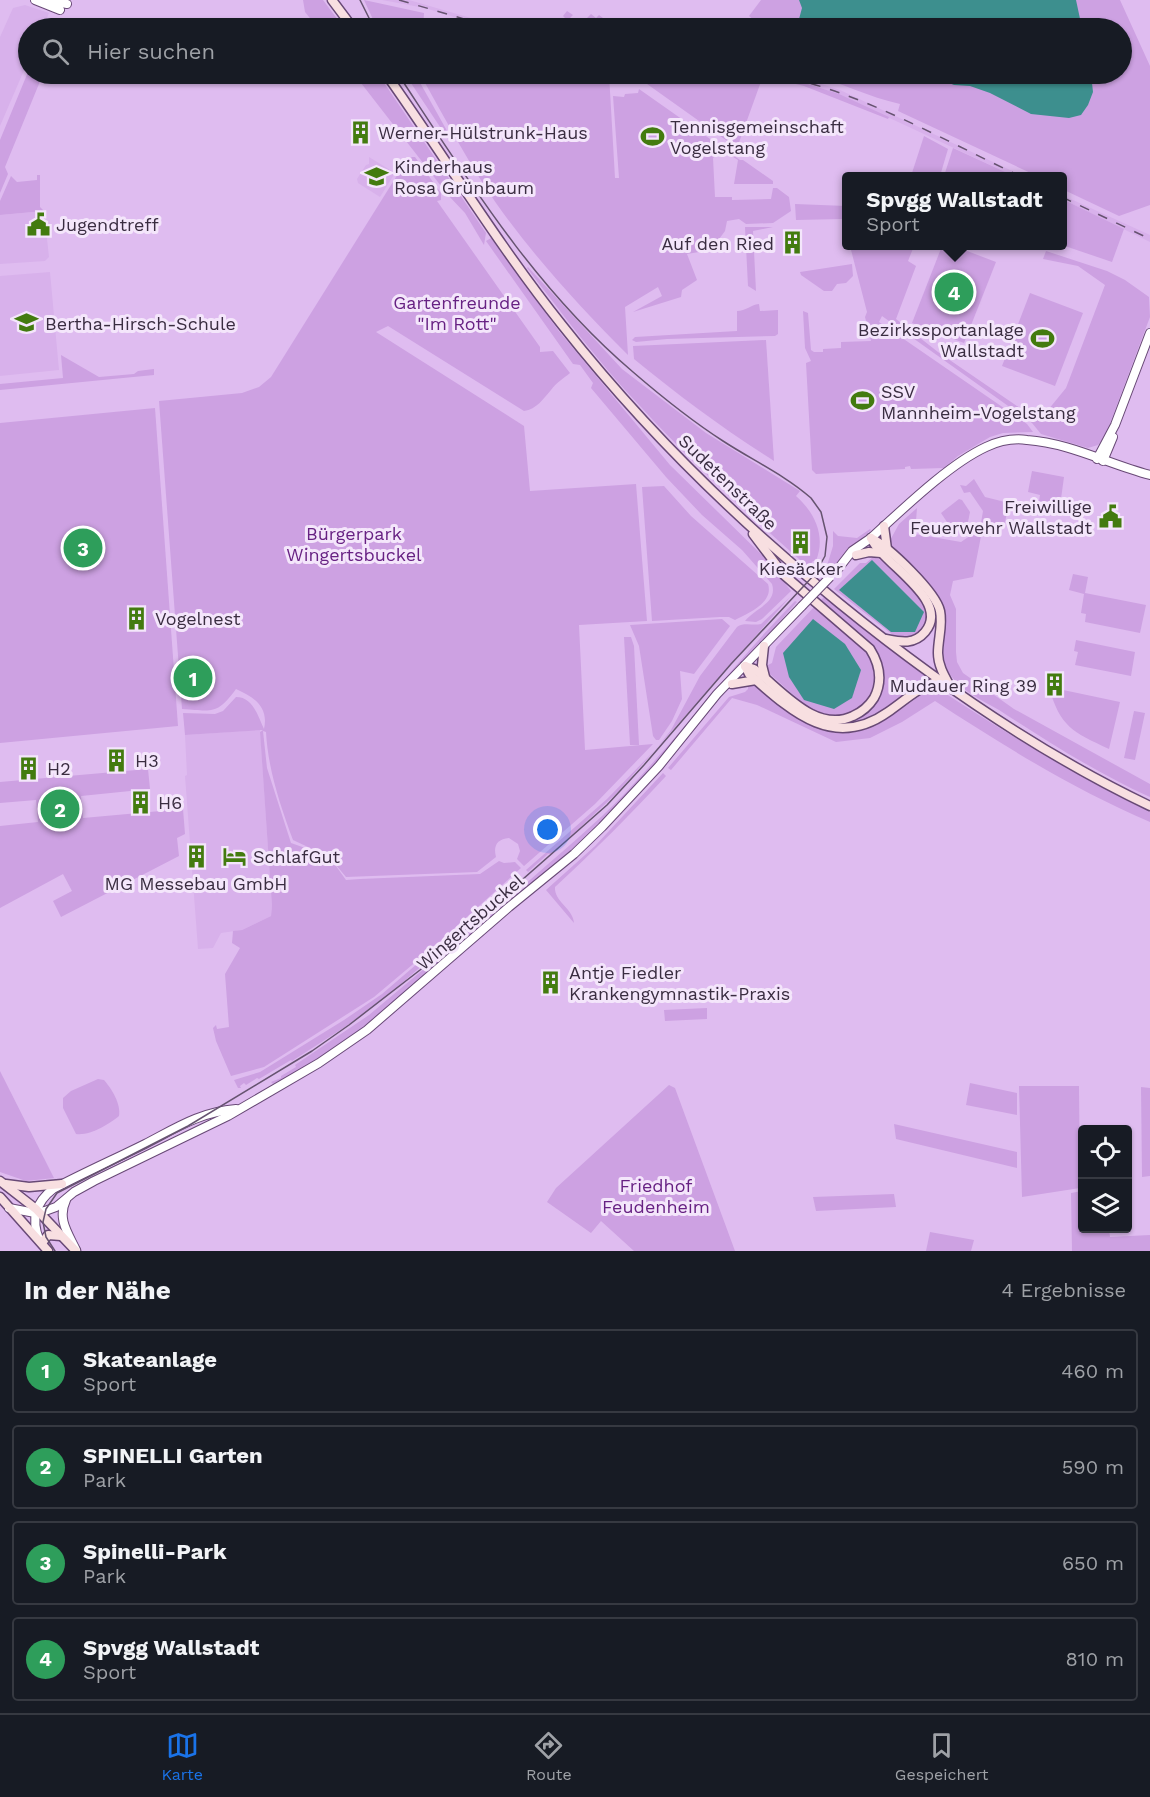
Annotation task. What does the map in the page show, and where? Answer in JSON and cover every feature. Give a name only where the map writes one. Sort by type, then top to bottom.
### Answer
[{"type":"main road","points":[[332,0],[346,18]]},
{"type":"main road","name":"Sudetenstraße","points":[[393,84],[494,233],[562,326],[646,424],[749,527],[881,638],[951,690],[1052,755],[1150,806]]},
{"type":"main road","points":[[884,526],[884,551]]},
{"type":"main road","points":[[732,684],[760,678],[810,714],[841,721],[861,713],[873,699],[879,680],[877,663],[870,649],[784,575],[759,544],[749,527]]},
{"type":"main road","points":[[871,538],[924,596],[931,612],[931,622],[927,631],[911,642],[881,638]]},
{"type":"main road","points":[[856,555],[884,551],[929,590],[938,604],[941,620],[938,656],[951,690]]},
{"type":"main road","points":[[760,678],[764,646]]},
{"type":"main road","points":[[745,666],[754,669],[760,678],[808,720],[836,729],[853,729],[869,724],[927,684],[939,681]]},
{"type":"main road","points":[[2,1183],[28,1187],[62,1184]]},
{"type":"main road","points":[[2,1183],[37,1212],[76,1251]]},
{"type":"main road","points":[[0,1197],[48,1251]]},
{"type":"main road","points":[[42,1243],[48,1235],[61,1236]]},
{"type":"street","points":[[35,0],[64,3]]},
{"type":"street","points":[[48,0],[64,3]]},
{"type":"street","points":[[1100,460],[1150,333]]},
{"type":"street","points":[[871,538],[943,476],[987,446],[998,442],[1024,439],[1057,446],[1087,458],[1150,475]]},
{"type":"street","name":"Wingertsbuckel","points":[[838,569],[856,555],[871,538]]},
{"type":"street","name":"Wingertsbuckel","points":[[693,726],[717,694],[838,569],[852,551],[871,538]]},
{"type":"street","name":"Wingertsbuckel","points":[[37,1212],[56,1207],[94,1181],[240,1108],[340,1050],[402,1001],[526,892],[574,854],[631,796],[732,684],[745,666]]},
{"type":"street","name":"Wingertsbuckel","points":[[37,1212],[46,1194],[62,1184],[191,1119],[240,1108]]},
{"type":"street","points":[[68,1198],[63,1209],[63,1223],[76,1251]]},
{"type":"street","points":[[9,1208],[37,1212],[36,1229],[42,1243]]},
{"type":"shaded area","points":[[382,0],[409,0],[471,18],[457,18],[425,8]]},
{"type":"shaded area","points":[[799,0],[1076,0],[1080,18],[799,18],[802,8]]},
{"type":"shaded area","points":[[25,5],[49,13],[47,18],[18,18],[18,84],[0,126],[0,37],[13,8]]},
{"type":"shaded area","points":[[808,84],[821,84],[840,90],[1014,172],[1005,172],[838,94]]},
{"type":"shaded area","points":[[952,84],[1092,84],[1093,92],[1081,115],[1069,118],[1031,114],[990,93],[970,86]]},
{"type":"shaded area","name":"Kinderhaus Rosa Grünbaum","points":[[369,157],[395,173],[380,197],[358,183],[357,179],[369,164]]},
{"type":"shaded area","points":[[1067,197],[1150,235],[1150,242],[1067,201]]},
{"type":"shaded area","points":[[44,211],[49,257],[45,261],[0,264],[0,215]]},
{"type":"shaded area","name":"Bertha-Hirsch-Schule","points":[[50,272],[59,370],[0,376],[0,276]]},
{"type":"shaded area","points":[[872,560],[924,612],[915,632],[891,632],[839,590]]},
{"type":"shaded area","points":[[813,619],[845,644],[861,670],[852,698],[834,709],[804,700],[789,677],[783,653]]},
{"type":"shaded area","points":[[260,730],[271,916],[242,930],[221,933],[213,948],[198,949],[185,776],[187,775],[185,735]]},
{"type":"green space","points":[[303,0],[323,0],[336,18],[310,18],[305,12]]},
{"type":"green space","points":[[364,0],[424,13],[424,18],[372,18]]},
{"type":"green space","points":[[761,0],[1120,0],[1128,18],[751,18],[749,16]]},
{"type":"green space","points":[[567,11],[573,15],[570,18],[563,16]]},
{"type":"green space","points":[[1132,26],[1150,66],[1150,205],[1119,216],[1067,191],[1067,172],[1028,172],[898,111],[900,104],[838,84],[1132,84]]},
{"type":"green space","points":[[23,84],[39,84],[5,167],[8,174],[0,193],[0,140]]},
{"type":"green space","points":[[362,84],[385,84],[486,233],[484,245],[465,213],[448,195]]},
{"type":"green space","points":[[412,84],[421,84],[451,138],[448,139]]},
{"type":"green space","points":[[426,84],[610,84],[615,178],[619,178],[613,96],[624,97],[625,94],[638,93],[639,89],[773,181],[773,184],[734,184],[738,160],[722,150],[713,158],[715,197],[732,197],[732,200],[771,199],[773,188],[777,188],[789,197],[791,211],[773,223],[746,224],[739,219],[727,221],[725,231],[711,250],[687,254],[697,280],[682,290],[681,297],[633,312],[662,296],[658,287],[625,307],[628,355],[559,282],[526,243],[496,203],[458,143]]},
{"type":"green space","points":[[647,84],[760,84],[737,148]]},
{"type":"green space","points":[[796,84],[808,84],[839,94],[889,117],[888,119]]},
{"type":"green space","points":[[924,136],[948,149],[941,172],[912,172]]},
{"type":"green space","points":[[953,148],[1005,172],[945,172]]},
{"type":"green space","name":"Bürgerpark Wingertsbuckel","points":[[415,157],[441,193],[441,200],[437,201],[540,347],[540,352],[553,351],[570,373],[555,385],[536,406],[524,411],[388,326],[376,332],[524,426],[530,491],[636,484],[647,621],[579,625],[585,750],[653,744],[595,804],[524,866],[517,859],[520,851],[518,844],[509,838],[499,842],[495,850],[496,857],[477,872],[346,877],[331,859],[346,880],[480,874],[499,861],[515,862],[521,868],[374,997],[264,1067],[231,1076],[213,1028],[216,1025],[217,1029],[229,1027],[225,974],[240,948],[232,943],[233,931],[242,930],[271,916],[272,906],[260,732],[263,730],[185,735],[183,713],[215,714],[223,711],[236,697],[247,700],[251,704],[264,729],[265,721],[259,704],[236,689],[224,703],[214,709],[182,709],[159,401],[242,393],[259,387],[271,377],[406,161]],"holes":[[[263,731],[266,732],[275,787],[293,840],[325,855],[291,843],[267,768]]]},
{"type":"green space","points":[[37,175],[40,175],[40,207],[44,211],[0,215],[0,201],[11,176],[17,182],[37,180]]},
{"type":"green space","points":[[1067,201],[1124,229],[1112,262],[1067,247]]},
{"type":"green space","points":[[795,204],[842,206],[842,219],[796,220]]},
{"type":"green space","points":[[745,227],[773,227],[753,231],[756,291],[748,286]]},
{"type":"green space","points":[[491,238],[558,330],[670,465],[766,559],[791,591],[762,619],[756,622],[745,621],[769,601],[773,591],[772,584],[742,550],[702,515],[666,477],[591,388],[593,383],[580,365],[573,364],[486,241]]},
{"type":"green space","points":[[851,250],[912,250],[908,261],[916,266],[896,319],[938,352],[1039,421],[1066,388],[1105,285],[1078,266],[1043,259],[1046,251],[1107,271],[1125,280],[1149,297],[1150,317],[1105,437],[1098,445],[1088,448],[1041,434],[1032,423],[882,316],[879,322],[1027,424],[1033,432],[1003,433],[990,437],[958,456],[944,468],[911,469],[910,466],[905,469],[816,474],[812,470],[806,363],[811,361],[805,348],[803,311],[808,313],[811,350],[814,352],[841,348],[841,342],[871,341],[865,317],[867,312]]},
{"type":"green space","points":[[940,250],[964,250],[996,262],[964,343],[912,323]]},
{"type":"green space","points":[[852,264],[853,276],[846,283],[837,284],[832,291],[824,291],[800,272]]},
{"type":"green space","points":[[528,267],[622,369],[706,433],[800,491],[796,496],[809,510],[819,534],[819,552],[816,561],[808,567],[680,448],[596,356]]},
{"type":"green space","name":"Bezirkssportanlage Wallstadt","points":[[1030,293],[1083,313],[1055,386],[1002,366]]},
{"type":"green space","points":[[759,304],[760,311],[778,310],[778,334],[775,336],[636,342],[632,340],[635,337],[737,331],[737,311]]},
{"type":"green space","points":[[766,340],[774,461],[702,412],[634,359],[633,346]]},
{"type":"green space","points":[[61,355],[99,377],[134,374],[138,371],[154,369],[154,375],[0,390],[0,384],[63,378]]},
{"type":"green space","points":[[155,408],[178,726],[0,743],[0,423]]},
{"type":"green space","points":[[1032,471],[1064,477],[1060,506],[1052,505],[1050,511],[1038,508],[1040,495],[1028,492]]},
{"type":"green space","points":[[974,479],[985,497],[1009,503],[1004,527],[991,522],[983,526],[973,577],[953,581],[950,595],[956,609],[957,662],[963,673],[1014,709],[1150,784],[1150,797],[1092,767],[973,695],[951,676],[946,668],[943,651],[945,617],[941,600],[928,583],[888,544],[899,524],[917,508],[915,534],[961,542],[980,529],[983,511],[970,492],[964,493],[960,485],[966,486]]},
{"type":"green space","points":[[664,486],[691,516],[768,584],[767,597],[753,611],[735,620],[720,617],[652,621],[642,487]]},
{"type":"green space","points":[[959,499],[970,512],[968,522],[953,531],[941,513]]},
{"type":"green space","points":[[870,529],[827,572],[833,546],[833,531],[838,536],[857,538]]},
{"type":"green space","points":[[873,557],[881,560],[908,584],[924,603],[927,613],[926,623],[913,637],[893,635],[834,589],[860,563],[866,563]]},
{"type":"green space","points":[[1073,574],[1088,577],[1085,593],[1146,605],[1140,633],[1085,622],[1086,614],[1081,613],[1084,594],[1069,590]]},
{"type":"green space","points":[[790,597],[658,746],[671,730],[700,676],[737,627],[761,624]]},
{"type":"green space","points":[[824,597],[931,680],[884,712],[857,725],[827,725],[827,723],[874,703],[877,655],[819,602]]},
{"type":"green space","points":[[795,601],[797,602],[616,808],[526,889],[523,886],[590,828],[628,790]]},
{"type":"green space","points":[[815,606],[859,641],[875,667],[876,679],[868,699],[850,713],[839,716],[827,716],[812,710],[771,675],[769,676],[764,667],[772,663],[776,647]]},
{"type":"green space","points":[[722,619],[730,626],[694,674],[680,671],[682,699],[672,721],[659,740],[656,740],[653,736],[639,646],[630,625]]},
{"type":"green space","points":[[624,637],[631,637],[634,646],[639,745],[630,745]]},
{"type":"green space","points":[[1076,640],[1135,652],[1131,676],[1075,665],[1078,652],[1074,651]]},
{"type":"green space","points":[[748,683],[763,689],[808,723],[828,731],[845,733],[878,724],[932,687],[937,688],[1095,784],[1150,812],[1150,822],[1094,796],[1039,766],[935,701],[902,722],[870,738],[836,742],[757,705],[732,698],[671,770],[668,768],[729,697],[745,692],[748,689]]},
{"type":"green space","points":[[1049,687],[1120,702],[1109,749],[1086,738],[1063,720]]},
{"type":"green space","points":[[1134,711],[1145,713],[1135,760],[1124,758]]},
{"type":"green space","points":[[655,750],[618,792],[552,854],[548,854],[528,872],[526,870],[607,799]]},
{"type":"green space","points":[[148,769],[150,789],[81,796],[83,818],[183,809],[185,834],[177,838],[179,856],[61,917],[53,901],[72,891],[63,874],[0,908],[0,826],[38,822],[36,800],[0,803],[0,782]]},
{"type":"green space","points":[[663,773],[666,776],[612,833],[555,887],[557,897],[570,913],[574,923],[546,890],[595,846]]},
{"type":"green space","points":[[508,891],[387,996],[348,1025],[292,1061],[238,1088],[234,1080],[260,1072],[382,994],[488,903]]},
{"type":"green space","points":[[509,901],[364,1028],[307,1067],[273,1084],[271,1082],[281,1078],[296,1067],[295,1065],[369,1015],[474,927],[476,928]]},
{"type":"green space","points":[[707,1008],[707,1019],[665,1021],[664,1010]]},
{"type":"green space","points":[[0,1071],[54,1178],[26,1181],[0,1172]]},
{"type":"green space","points":[[98,1079],[104,1080],[113,1092],[119,1107],[119,1116],[105,1126],[76,1134],[63,1108],[63,1098],[71,1091]]},
{"type":"green space","points":[[970,1083],[1017,1093],[1017,1115],[966,1105]]},
{"type":"green space","name":"Friedhof Feudenheim","points":[[669,1085],[675,1088],[735,1251],[634,1251],[601,1221],[591,1233],[547,1202],[556,1188]]},
{"type":"green space","points":[[1019,1086],[1079,1086],[1078,1188],[1022,1197]]},
{"type":"green space","points":[[1141,1087],[1150,1088],[1150,1176],[1142,1177]]},
{"type":"green space","points":[[894,1124],[1017,1152],[1017,1168],[896,1139]]},
{"type":"green space","points":[[1078,1192],[1078,1233],[1110,1233],[1110,1237],[1150,1235],[1150,1251],[1072,1251],[1071,1193]]},
{"type":"green space","points":[[894,1194],[896,1207],[816,1211],[813,1197]]},
{"type":"green space","points":[[930,1232],[974,1240],[971,1251],[926,1251]]},
{"type":"tram line","points":[[360,0],[369,18]]},
{"type":"tram line","points":[[55,1251],[46,1237],[43,1222],[46,1209],[57,1193],[188,1126],[312,1051],[420,970],[607,805],[731,664],[815,574],[825,556],[827,537],[821,512],[811,498],[677,408],[598,340],[565,305],[505,232],[404,84]]},
{"type":"railway","points":[[399,0],[461,18]]},
{"type":"railway","points":[[811,84],[899,117],[1012,172]]},
{"type":"railway","points":[[1067,199],[1150,239]]},
{"type":"place","name":"Werner-Hülstrunk-Haus","points":[[360,132]]},
{"type":"place","name":"Tennisgemeinschaft Vogelstang","points":[[652,136]]},
{"type":"place","name":"Kinderhaus Rosa Grünbaum","points":[[376,176]]},
{"type":"place","name":"Jugendtreff","points":[[38,224]]},
{"type":"place","name":"Auf den Ried","points":[[792,243]]},
{"type":"place","name":"Spvgg Wallstadt","points":[[954,292]]},
{"type":"place","name":"Bertha-Hirsch-Schule","points":[[27,323]]},
{"type":"place","name":"Bezirkssportanlage Wallstadt","points":[[1042,339]]},
{"type":"place","name":"SSV Mannheim-Vogelstang","points":[[863,401]]},
{"type":"place","name":"Freiwillige Feuerwehr Wallstadt","points":[[1110,516]]},
{"type":"place","name":"Kiesäcker","points":[[801,542]]},
{"type":"place","name":"Spinelli-Park","points":[[83,548]]},
{"type":"place","name":"Vogelnest","points":[[137,618]]},
{"type":"place","name":"Skateanlage","points":[[193,678]]},
{"type":"place","name":"Mudauer Ring 39","points":[[1055,685]]},
{"type":"place","name":"H3","points":[[117,760]]},
{"type":"place","name":"H2","points":[[29,768]]},
{"type":"place","name":"H6","points":[[140,802]]},
{"type":"place","name":"SPINELLI Garten","points":[[60,809]]},
{"type":"place","name":"SchlafGut","points":[[235,856]]},
{"type":"place","name":"MG Messebau GmbH","points":[[196,857]]},
{"type":"place","name":"Antje Fiedler Krankengymnastik-Praxis","points":[[551,982]]},
{"type":"park label","name":"Gartenfreunde \"Im Rott\"","points":[[457,312]]}]
